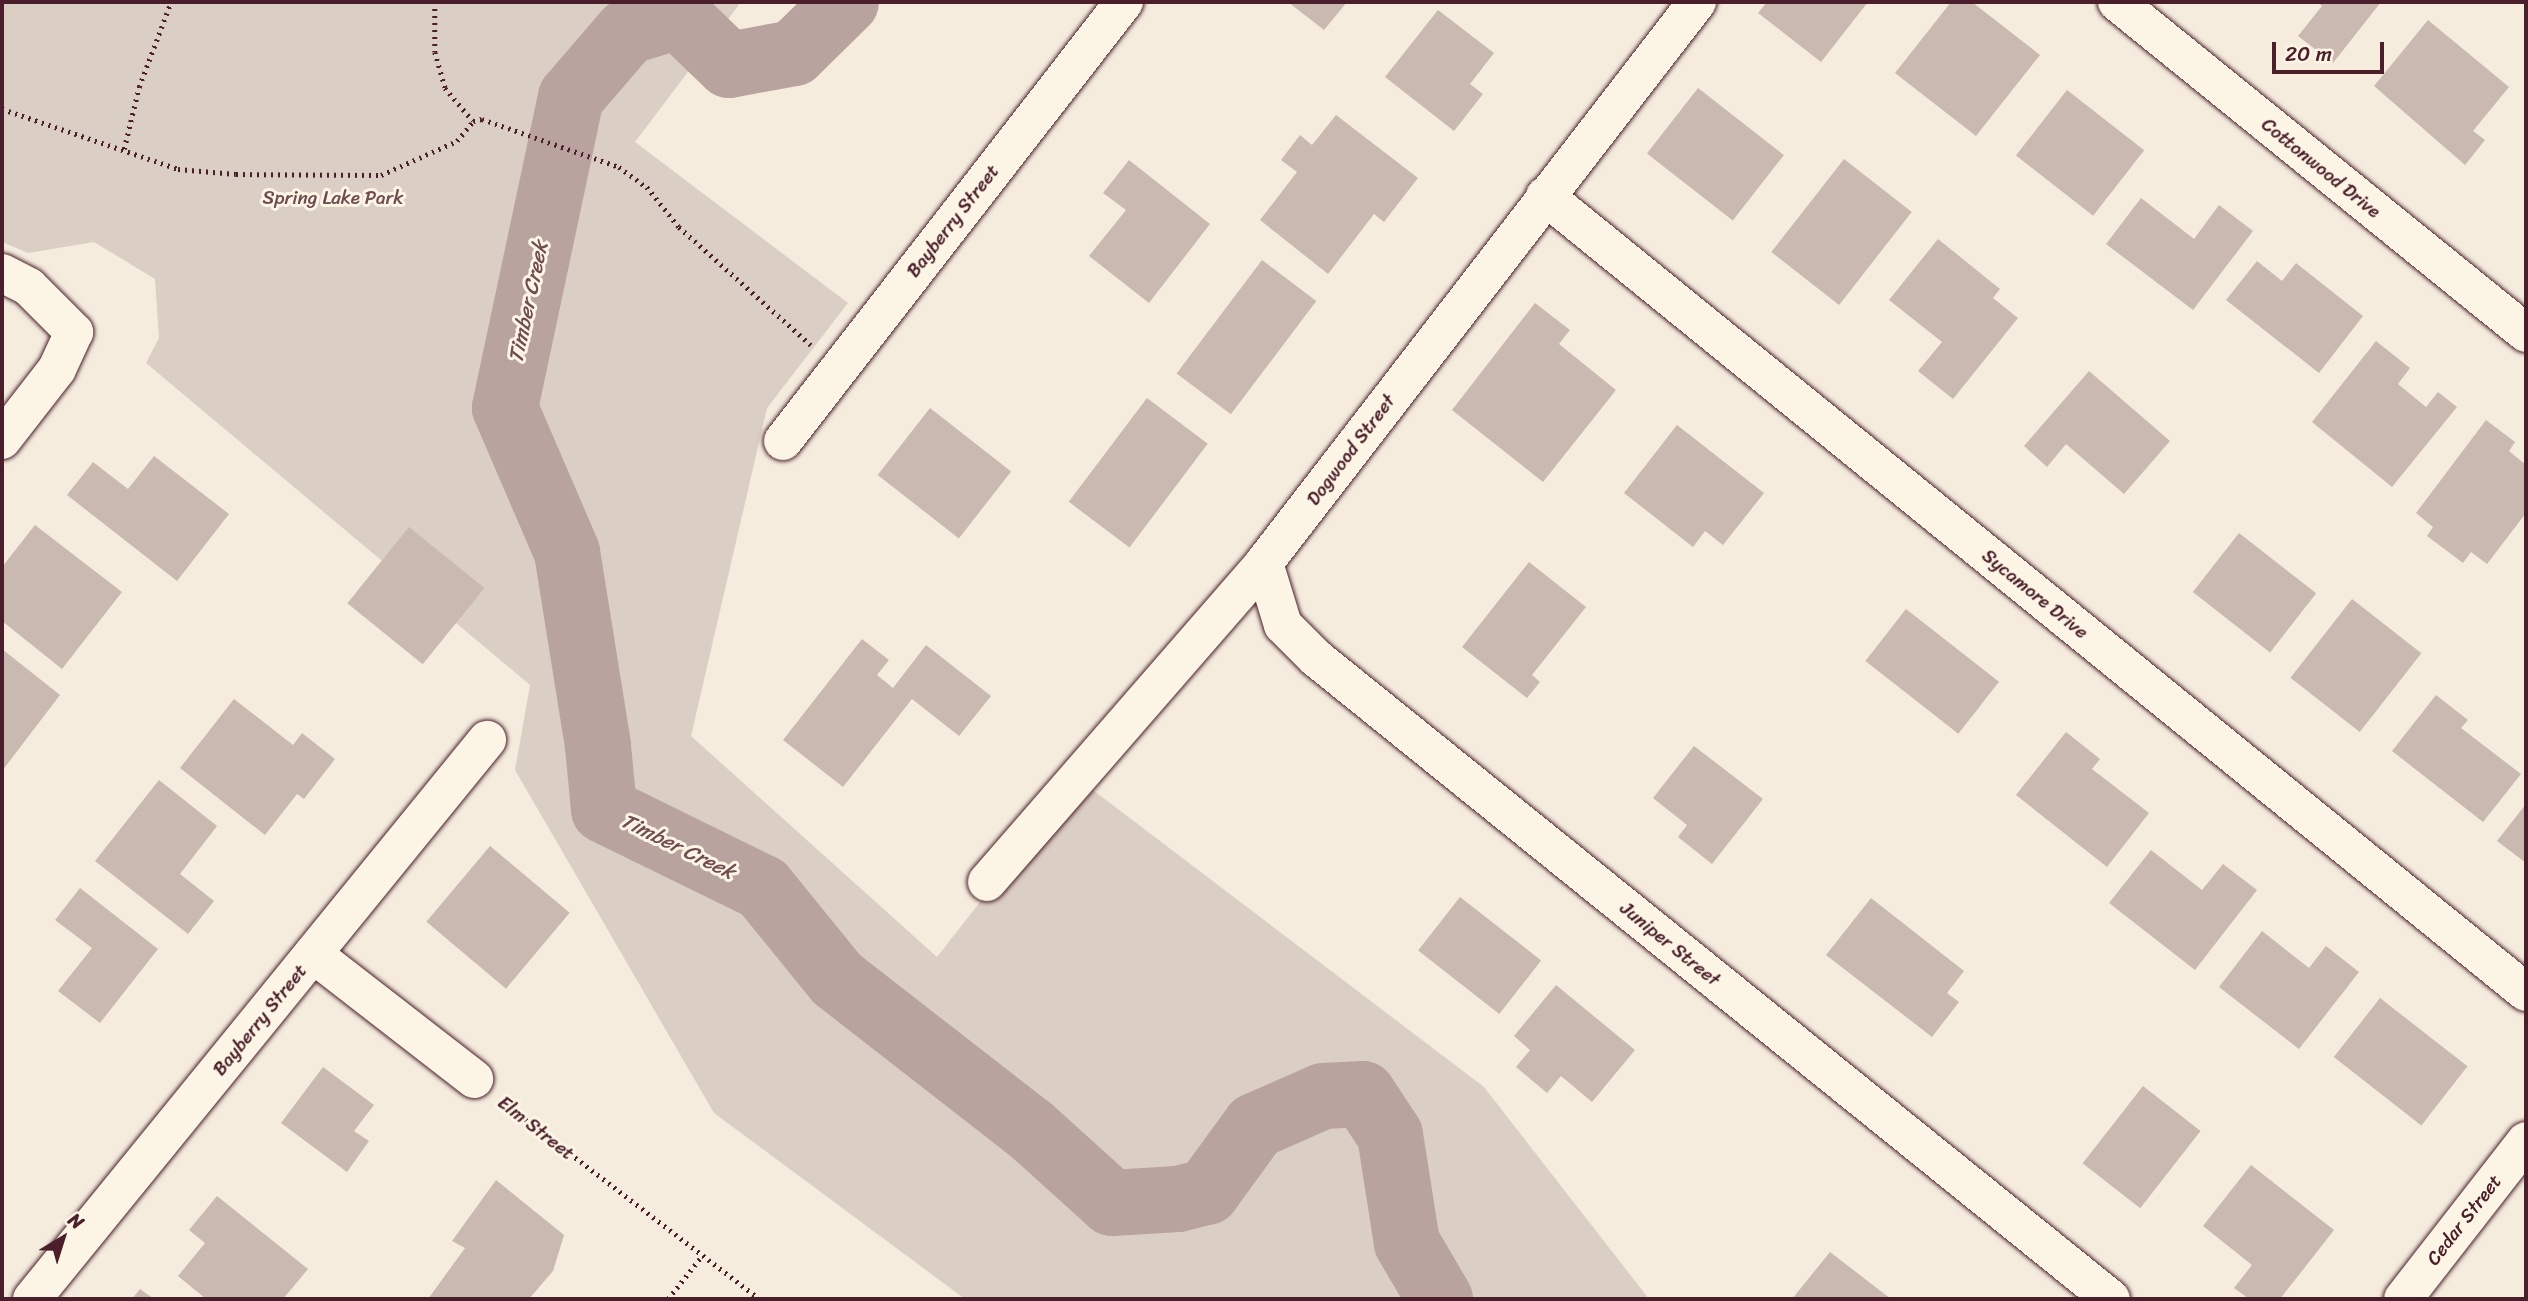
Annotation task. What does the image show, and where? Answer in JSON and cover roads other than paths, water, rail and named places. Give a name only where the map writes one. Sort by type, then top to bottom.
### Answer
[{"type":"street","name":"Bayberry Street","points":[[783,440],[1124,2]]},
{"type":"street","name":"Dogwood Street","points":[[987,882],[1265,564],[1545,196],[1697,2]]},
{"type":"street","name":"Cottonwood Drive","points":[[2117,2],[2526,333]]},
{"type":"street","name":"Sycamore Drive","points":[[1545,196],[2526,992]]},
{"type":"street","points":[[2,274],[29,287],[74,332],[57,369],[2,440]]},
{"type":"street","name":"Juniper Street","points":[[1265,564],[1283,625],[1316,658],[2111,1299]]},
{"type":"street","name":"Bayberry Street","points":[[32,1299],[487,740]]},
{"type":"street","points":[[313,954],[474,1079]]},
{"type":"street","name":"Cedar Street","points":[[2403,1299],[2526,1141]]},
{"type":"waterway","name":"Timber Creek","points":[[846,2],[794,53],[729,65],[678,16],[627,32],[571,97],[505,408],[567,552],[598,746],[604,810],[763,888],[837,979],[1030,1129],[1112,1203],[1178,1199],[1207,1192],[1255,1126],[1323,1096],[1363,1094],[1390,1135],[1407,1243],[1440,1299]]},
{"type":"park label","name":"Spring Lake Park","points":[[333,198]]}]
